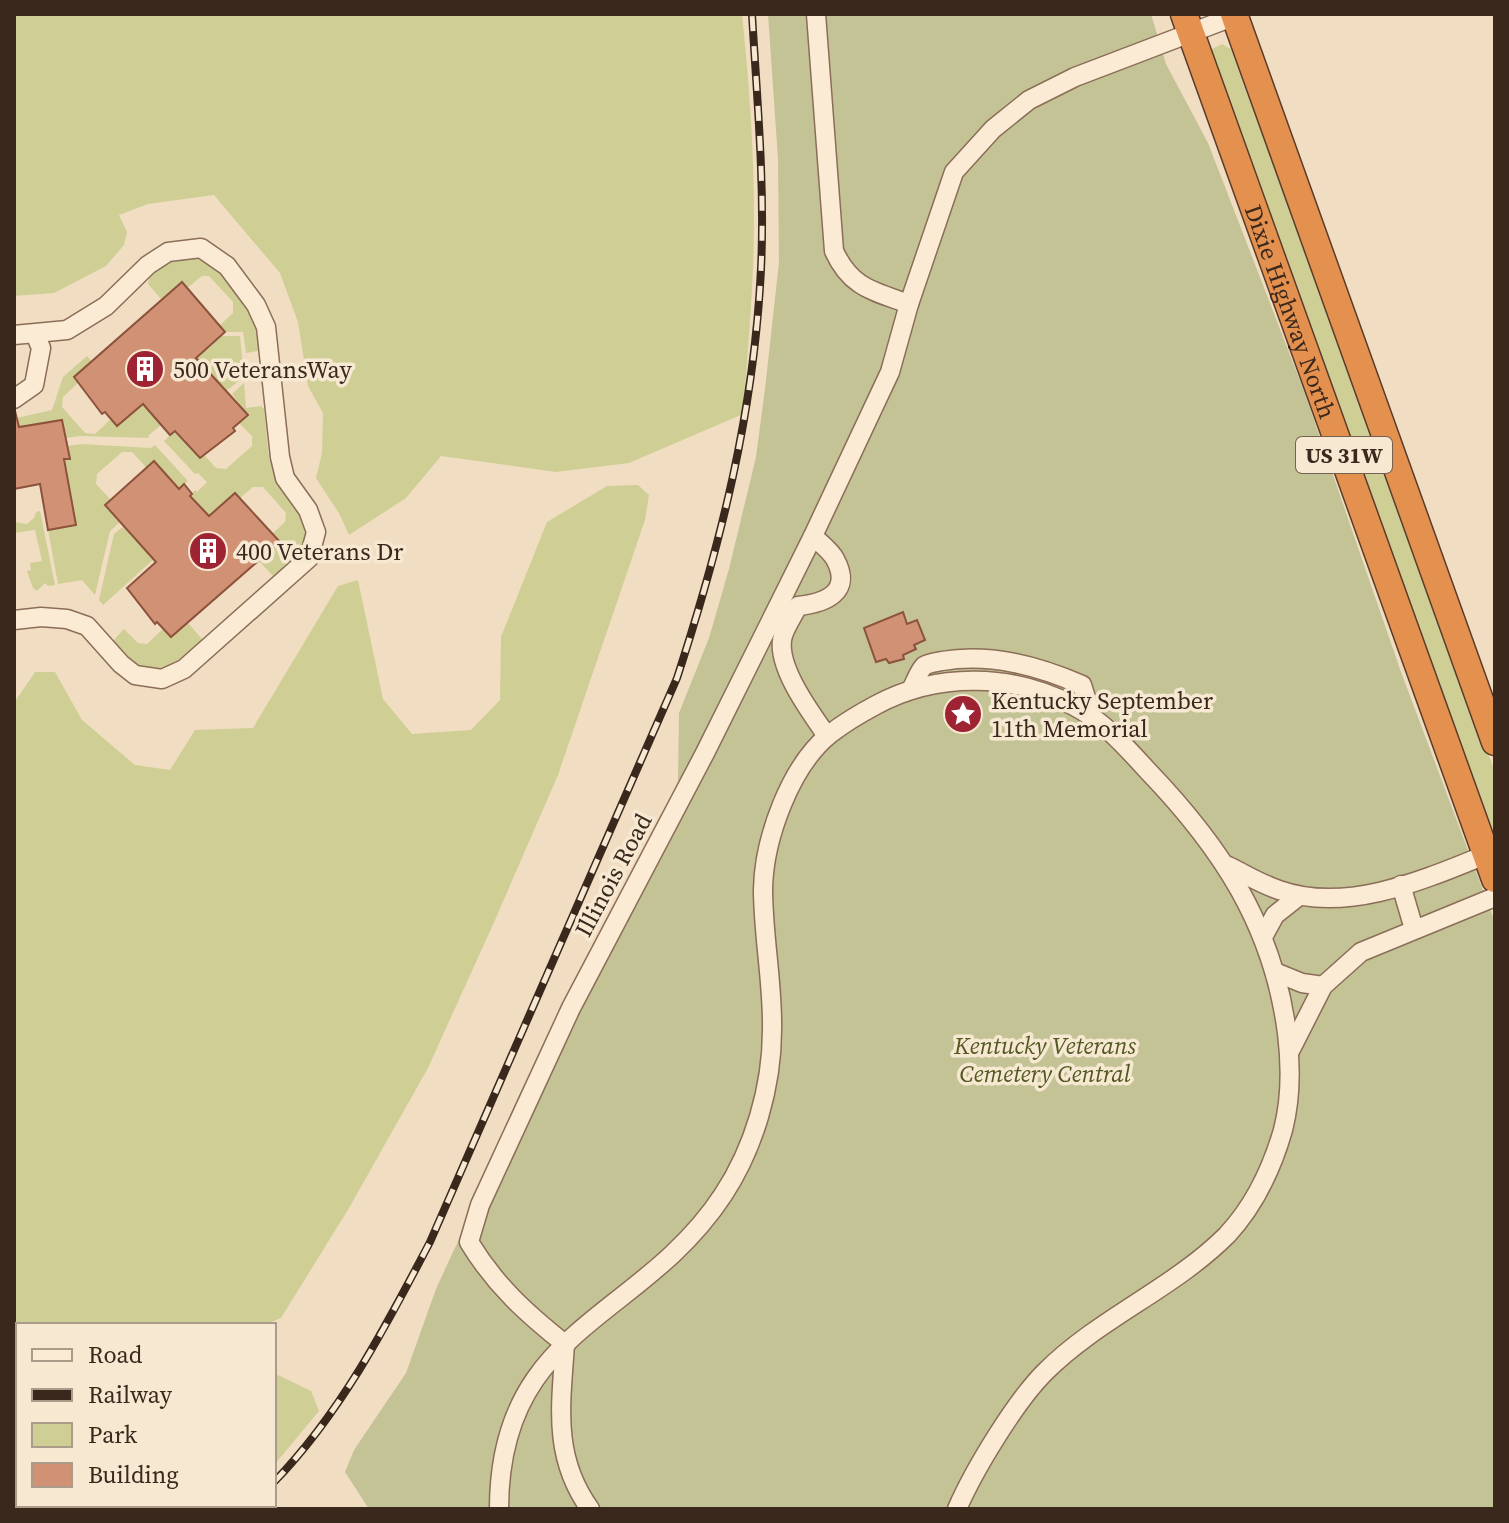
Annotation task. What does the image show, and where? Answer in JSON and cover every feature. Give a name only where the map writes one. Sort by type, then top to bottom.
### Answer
[{"type":"highway","name":"Dixie Highway North","points":[[1234,15],[1495,742]]},
{"type":"highway","name":"Dixie Highway North","points":[[1187,24],[1492,861]]},
{"type":"street","points":[[816,14],[834,251],[843,270],[866,289],[909,304]]},
{"type":"street","name":"Illinois Road","points":[[565,1344],[519,1307],[482,1264],[469,1242],[480,1205],[571,1008],[711,740],[813,536],[890,372],[909,304],[954,172],[993,129],[1029,100],[1187,24],[1234,15]]},
{"type":"street","points":[[14,335],[67,330],[106,306],[148,265],[168,252],[201,248],[211,253],[227,266],[241,284],[256,305],[266,327],[285,478],[308,510],[316,532],[309,558],[290,577],[184,669],[162,679],[135,675],[87,626],[67,619],[41,617],[14,620]]},
{"type":"street","points":[[14,399],[34,385],[41,348],[35,334]]},
{"type":"street","points":[[813,536],[834,557],[841,584],[833,596],[818,604],[798,606],[782,640],[787,669],[827,736]]},
{"type":"street","points":[[499,1509],[505,1441],[533,1379],[598,1313],[673,1256],[703,1222],[726,1191],[756,1126],[765,1093],[772,1030],[763,885],[770,840],[783,801],[801,769],[827,736],[875,705],[912,688],[974,680],[1042,691],[1092,717],[1118,739],[1185,809],[1226,865],[1253,911],[1275,972],[1290,1075],[1283,1130],[1268,1174],[1250,1206],[1226,1235],[1192,1264],[1116,1314],[1043,1374],[993,1443],[957,1509]]},
{"type":"street","points":[[1226,865],[1278,890],[1325,899],[1371,895],[1492,861]]},
{"type":"street","points":[[1401,885],[1414,929]]},
{"type":"street","points":[[1263,937],[1275,915],[1299,896]]},
{"type":"street","points":[[1289,1053],[1323,986],[1361,952],[1495,897]]},
{"type":"street","points":[[1275,972],[1302,983],[1323,986]]},
{"type":"street","points":[[565,1344],[559,1416],[564,1455],[577,1490],[590,1509]]},
{"type":"green space","points":[[14,14],[742,14],[751,115],[754,217],[743,414],[629,463],[556,472],[441,456],[406,498],[349,535],[316,478],[322,453],[323,413],[308,386],[298,322],[280,273],[214,195],[148,204],[119,215],[127,232],[124,245],[106,266],[54,293],[14,296]]},
{"type":"green space","name":"Kentucky Veterans Cemetery Central","points":[[768,14],[1151,14],[1166,64],[1208,143],[1304,391],[1401,672],[1495,922],[1495,1509],[369,1509],[345,1472],[354,1450],[406,1373],[436,1289],[453,1252],[678,785],[679,713],[709,638],[729,569],[756,457],[765,389],[779,262],[778,159]]},
{"type":"green space","points":[[1222,44],[1231,49],[1495,772],[1495,840],[1210,50]]},
{"type":"green space","points":[[193,257],[218,271],[239,295],[254,323],[258,351],[246,353],[243,332],[225,332],[220,325],[233,313],[233,302],[209,276],[202,276],[187,288],[182,283],[162,300],[148,284],[159,267]]},
{"type":"green space","points":[[221,336],[240,336],[244,377],[226,391],[196,358]]},
{"type":"green space","points":[[87,356],[92,362],[79,382],[63,397],[62,407],[85,433],[95,434],[111,419],[118,426],[143,404],[161,425],[149,438],[66,438],[62,420],[19,427],[17,418],[52,410],[63,377]]},
{"type":"green space","points":[[244,383],[246,408],[261,406],[264,409],[272,469],[280,486],[297,508],[305,529],[296,555],[274,577],[259,561],[279,543],[272,534],[285,522],[286,513],[263,487],[253,487],[209,516],[190,496],[207,482],[198,473],[195,474],[164,441],[175,431],[200,458],[204,455],[216,468],[226,469],[252,446],[252,436],[239,423],[248,415],[232,394]]},
{"type":"green space","points":[[155,445],[188,481],[179,489],[154,462],[147,468],[132,452],[122,452],[97,474],[96,484],[111,500],[105,506],[120,522],[110,531],[95,595],[82,580],[58,584],[48,530],[75,524],[64,459],[69,458],[67,446],[151,448]]},
{"type":"green space","points":[[638,485],[649,495],[645,520],[558,775],[428,1068],[349,1208],[281,1318],[269,1323],[16,1323],[14,1482],[14,703],[35,672],[55,672],[82,720],[135,765],[170,770],[195,730],[253,728],[338,586],[358,580],[383,699],[412,734],[471,730],[500,700],[501,637],[547,522],[607,486]]},
{"type":"green space","points":[[40,511],[55,585],[45,583],[37,591],[27,571],[31,570],[30,563],[42,561],[35,530],[14,533],[14,522],[27,524]]},
{"type":"green space","points":[[124,526],[154,559],[103,605],[99,600],[114,534]]},
{"type":"green space","points":[[188,623],[202,639],[201,642],[166,667],[146,668],[125,655],[112,642],[124,629],[138,643],[147,644],[163,629],[171,637]]},
{"type":"green space","points":[[276,1376],[311,1391],[319,1411],[276,1463]]},
{"type":"green space","points":[[16,1507],[238,1507],[14,1509]]},
{"type":"building","name":"500 VeteransWay","points":[[182,282],[225,332],[196,358],[248,415],[233,428],[235,431],[200,458],[175,431],[170,435],[143,404],[117,426],[105,412],[102,414],[74,377]]},
{"type":"building","points":[[14,407],[19,427],[62,420],[70,459],[64,459],[76,525],[48,530],[40,484],[14,489]]},
{"type":"building","name":"400 Veterans Dr","points":[[154,461],[179,489],[184,484],[192,494],[190,496],[209,516],[235,493],[280,542],[171,637],[157,622],[155,624],[127,588],[156,562],[105,505]]},
{"type":"building","points":[[903,612],[907,624],[917,620],[925,640],[914,645],[916,649],[903,655],[904,659],[876,662],[864,628]]},
{"type":"railway","points":[[276,1480],[320,1427],[361,1368],[430,1242],[677,678],[708,577],[733,476],[757,322],[762,205],[752,14]]},
{"type":"place","name":"500 VeteransWay","points":[[145,369]]},
{"type":"place","name":"400 Veterans Dr","points":[[208,551]]},
{"type":"place","name":"Kentucky September 11th Memorial","points":[[963,714]]}]
